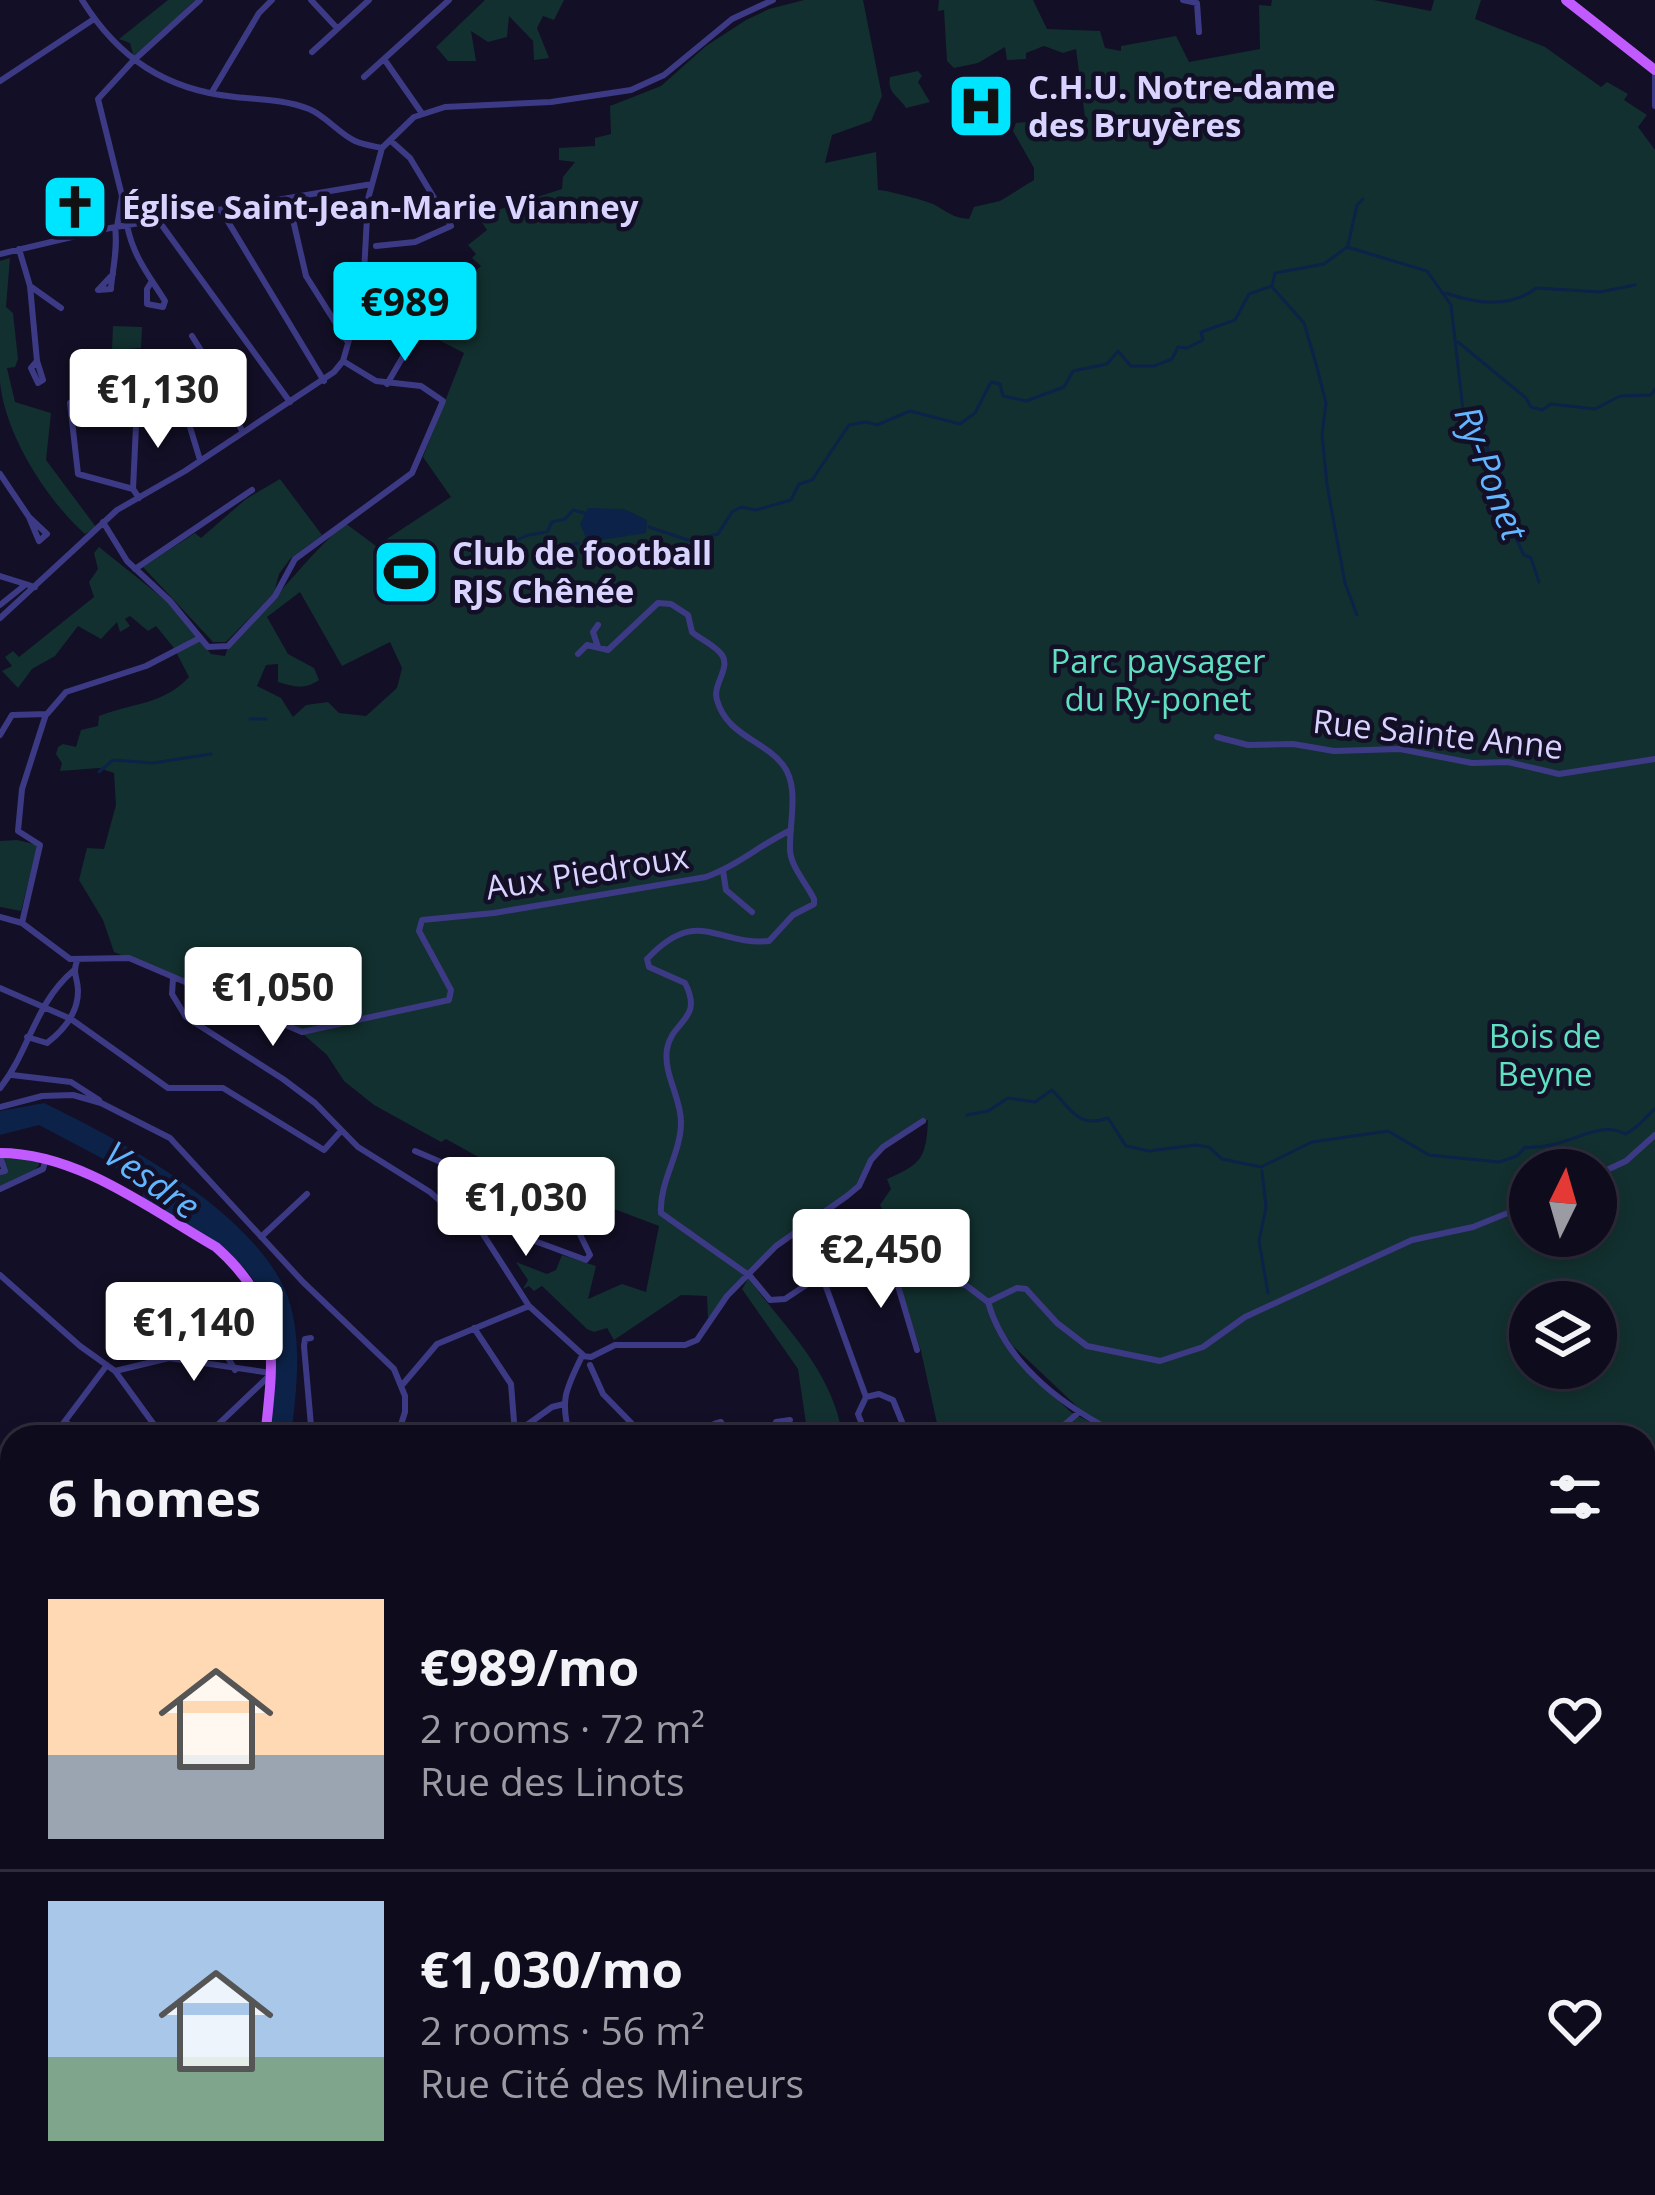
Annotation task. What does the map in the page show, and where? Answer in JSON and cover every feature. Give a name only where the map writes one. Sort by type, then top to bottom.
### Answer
[{"type":"main road","points":[[1566,0],[1582,6],[1655,72]]},
{"type":"main road","points":[[0,1155],[46,1158],[82,1172],[216,1247],[249,1281],[270,1329],[272,1373],[266,1425]]},
{"type":"street","points":[[82,0],[132,62],[211,92],[278,100],[313,110],[355,141],[382,148]]},
{"type":"street","points":[[141,223],[122,196],[98,99],[200,0]]},
{"type":"street","points":[[211,92],[272,0]]},
{"type":"street","points":[[310,0],[338,28]]},
{"type":"street","points":[[312,52],[369,0]]},
{"type":"street","points":[[364,77],[449,0]]},
{"type":"street","points":[[0,619],[103,522],[324,381],[343,361],[365,280],[372,184],[382,148],[421,112],[632,90],[664,75],[732,20],[770,0]]},
{"type":"street","points":[[1183,0],[1198,2],[1198,32]]},
{"type":"street","points":[[0,81],[94,20]]},
{"type":"street","points":[[384,59],[421,112]]},
{"type":"street","points":[[1655,72],[1655,106]]},
{"type":"street","points":[[376,246],[415,242],[451,226],[410,158],[391,141]]},
{"type":"street","points":[[0,254],[116,227],[372,184]]},
{"type":"street","points":[[112,274],[122,196]]},
{"type":"street","points":[[288,198],[302,267],[347,341]]},
{"type":"street","points":[[220,209],[324,381]]},
{"type":"street","points":[[158,220],[290,402]]},
{"type":"street","points":[[127,225],[134,254],[152,281]]},
{"type":"street","points":[[19,250],[30,286],[37,361]]},
{"type":"street","points":[[30,286],[61,308]]},
{"type":"street","points":[[192,336],[242,431]]},
{"type":"street","points":[[387,384],[415,336]]},
{"type":"street","points":[[148,358],[183,404],[200,460]]},
{"type":"street","points":[[103,522],[136,569],[199,639],[208,647],[228,646],[274,596],[295,559],[412,473],[443,401],[422,386],[387,384],[343,361]]},
{"type":"street","points":[[394,373],[399,385]]},
{"type":"street","points":[[70,403],[78,474],[134,489]]},
{"type":"street","points":[[137,405],[134,489],[139,498]]},
{"type":"street","points":[[0,474],[29,517]]},
{"type":"street","points":[[136,569],[252,490]]},
{"type":"street","points":[[0,576],[31,586]]},
{"type":"street","points":[[0,605],[31,586]]},
{"type":"street","points":[[578,653],[587,645],[608,650],[658,603],[671,604],[688,615],[692,632],[722,655],[725,665],[716,700],[736,732],[782,763],[790,782],[793,862],[814,902],[794,915],[775,938],[763,942],[697,929],[670,939],[646,958],[649,967],[685,983],[691,1006],[666,1051],[681,1123],[661,1213],[750,1276],[774,1301],[785,1299],[820,1273],[870,1254],[967,1286],[988,1302],[1005,1340],[1036,1378],[1078,1413],[1102,1425]]},
{"type":"street","points":[[598,625],[593,632],[598,647]]},
{"type":"street","points":[[22,923],[40,843],[18,832],[22,789],[46,714],[66,692],[176,653],[199,639]]},
{"type":"street","points":[[0,735],[12,715],[46,714]]},
{"type":"street","name":"Rue Sainte Anne","points":[[1217,736],[1248,745],[1400,749],[1472,763],[1508,762],[1559,774],[1655,759]]},
{"type":"street","name":"Aux Piedroux","points":[[77,961],[119,956],[307,1031],[449,1000],[451,991],[418,928],[425,919],[494,914],[706,878],[791,830]]},
{"type":"street","points":[[723,871],[723,885],[752,912]]},
{"type":"street","points":[[0,917],[22,923],[77,961],[44,1006],[12,1075],[0,1088]]},
{"type":"street","points":[[26,1037],[48,1043],[71,1019],[78,994],[73,971]]},
{"type":"street","points":[[173,979],[172,994],[186,1017],[299,1091],[340,1132],[430,1192],[470,1227],[481,1231],[496,1227],[586,1260],[590,1255],[572,1218],[415,1150]]},
{"type":"street","points":[[0,988],[71,1019],[168,1088],[223,1088],[324,1150],[340,1132]]},
{"type":"street","points":[[12,1075],[71,1082],[170,1138],[304,1282],[394,1369],[404,1384],[401,1425]]},
{"type":"street","points":[[0,1107],[60,1094],[101,1103]]},
{"type":"street","points":[[567,1425],[563,1404],[570,1375],[586,1360],[615,1345],[692,1344],[727,1296],[776,1246],[859,1186],[883,1147],[922,1121]]},
{"type":"street","points":[[1617,1166],[1655,1135]]},
{"type":"street","points":[[0,1155],[4,1171],[0,1172]]},
{"type":"street","points":[[0,1189],[43,1169],[46,1158]]},
{"type":"street","points":[[261,1237],[307,1194]]},
{"type":"street","points":[[988,1302],[1017,1288],[1026,1289],[1057,1323],[1087,1346],[1155,1361],[1203,1346],[1246,1317],[1412,1240],[1473,1227],[1509,1212]]},
{"type":"street","points":[[481,1231],[529,1306],[586,1360],[602,1394],[633,1425]]},
{"type":"street","points":[[890,1259],[917,1350]]},
{"type":"street","points":[[820,1273],[866,1397],[858,1414],[862,1425]]},
{"type":"street","points":[[0,1275],[111,1368],[154,1425]]},
{"type":"street","points":[[404,1384],[437,1344],[529,1306]]},
{"type":"street","points":[[235,1321],[262,1308]]},
{"type":"street","points":[[474,1328],[511,1384],[512,1425]]},
{"type":"street","points":[[216,1337],[236,1370]]},
{"type":"street","points":[[311,1338],[304,1339],[311,1425]]},
{"type":"street","points":[[63,1425],[111,1368],[169,1358],[272,1373]]},
{"type":"street","points":[[218,1425],[272,1373]]},
{"type":"street","points":[[866,1397],[880,1394],[893,1400],[903,1425]]},
{"type":"street","points":[[527,1425],[563,1404]]},
{"type":"street","points":[[1064,1425],[1078,1413]]},
{"type":"street","points":[[776,1425],[790,1420]]},
{"type":"street","points":[[65,1422],[70,1425]]},
{"type":"green space","points":[[168,0],[195,0],[134,58],[130,43],[119,39]]},
{"type":"green space","points":[[485,0],[564,0],[554,20],[543,16],[537,28],[549,58],[534,60],[533,41],[509,16],[507,37],[488,42],[471,31],[476,61],[448,61],[436,47]]},
{"type":"green space","name":"Parc paysager du Ry-ponet","points":[[804,0],[863,0],[882,96],[871,121],[832,135],[825,163],[876,152],[878,190],[929,202],[969,219],[974,207],[1000,201],[1034,180],[1034,168],[1013,131],[1016,123],[1085,117],[1076,49],[1063,53],[1044,46],[1026,53],[1026,59],[1007,60],[1005,47],[978,63],[954,68],[947,61],[944,10],[938,11],[939,0],[1033,0],[1047,29],[1100,31],[1105,48],[1121,51],[1121,46],[1176,36],[1189,62],[1260,49],[1259,5],[1271,6],[1272,0],[1374,0],[1431,11],[1434,0],[1481,0],[1475,19],[1545,47],[1601,87],[1607,82],[1628,94],[1624,100],[1647,115],[1638,127],[1655,150],[1655,1425],[1106,1425],[1087,1416],[1013,1346],[992,1316],[1034,1378],[1073,1414],[1060,1425],[937,1425],[921,1351],[892,1262],[970,1285],[903,1260],[910,1230],[889,1222],[880,1205],[891,1189],[887,1179],[920,1158],[928,1120],[909,1127],[871,1160],[859,1186],[776,1246],[748,1278],[818,1371],[840,1425],[806,1425],[798,1369],[742,1289],[748,1279],[708,1318],[707,1296],[681,1295],[614,1340],[607,1328],[587,1329],[542,1286],[534,1291],[529,1286],[523,1289],[528,1280],[516,1262],[547,1274],[556,1270],[562,1255],[596,1266],[588,1299],[622,1284],[646,1292],[659,1226],[482,1159],[446,1139],[441,1142],[374,1105],[344,1081],[327,1055],[295,1027],[114,952],[103,920],[79,880],[87,848],[104,849],[116,805],[114,773],[99,768],[60,771],[62,763],[56,754],[63,744],[76,747],[81,730],[98,726],[99,716],[158,698],[189,677],[156,626],[148,631],[130,616],[125,619],[130,626],[120,632],[117,622],[101,639],[78,626],[55,656],[32,669],[18,688],[2,671],[12,666],[5,657],[13,651],[19,657],[94,597],[89,582],[98,569],[94,553],[99,547],[169,603],[211,654],[225,656],[228,647],[345,523],[376,546],[451,497],[423,457],[464,353],[402,321],[418,293],[425,296],[417,270],[445,263],[466,279],[481,266],[468,245],[487,230],[475,212],[479,209],[485,214],[562,189],[563,177],[575,162],[559,160],[559,148],[595,146],[595,138],[611,134],[610,106],[661,86],[706,46],[769,9]],"holes":[[[300,592],[342,666],[390,642],[402,668],[397,688],[366,716],[339,713],[328,702],[306,705],[293,717],[281,698],[257,686],[266,665],[278,664],[278,682],[284,684],[304,686],[319,680],[314,668],[288,654],[267,617]]]},
{"type":"green space","points":[[918,71],[922,76],[918,82],[930,102],[906,108],[892,91],[890,77]]},
{"type":"green space","points":[[10,258],[6,307],[13,313],[18,359],[15,367],[7,368],[15,402],[51,413],[46,460],[96,527],[85,534],[30,465],[4,402],[0,261]]},
{"type":"green space","points":[[113,326],[142,327],[141,348],[112,350]]},
{"type":"green space","points":[[280,479],[322,535],[290,559],[274,593],[226,642],[213,642],[143,567],[195,533],[201,538],[246,499]]},
{"type":"green space","points":[[0,841],[38,845],[21,911],[0,907]]},
{"type":"green space","points":[[2,1157],[38,1160],[39,1165],[0,1186],[0,1174],[7,1170]]},
{"type":"green space","points":[[1078,1416],[1096,1425],[1067,1425]]},
{"type":"water","points":[[588,508],[624,509],[647,520],[646,533],[588,542],[580,524]]},
{"type":"water","name":"Vesdre","points":[[44,1103],[112,1138],[188,1186],[254,1243],[277,1274],[291,1307],[297,1372],[292,1425],[270,1425],[273,1339],[261,1293],[248,1272],[219,1247],[142,1199],[144,1191],[107,1161],[39,1125],[0,1135],[0,1111]]},
{"type":"waterway","points":[[1348,245],[1357,205],[1363,199]]},
{"type":"waterway","name":"Ry-Ponet","points":[[649,527],[691,541],[718,534],[732,512],[741,507],[756,510],[791,500],[799,484],[812,480],[849,425],[877,425],[910,411],[960,424],[975,413],[991,382],[1000,384],[1003,396],[1026,401],[1064,387],[1073,371],[1107,364],[1118,351],[1131,366],[1154,366],[1172,359],[1178,347],[1203,340],[1201,332],[1235,320],[1249,294],[1272,286],[1275,273],[1324,264],[1347,247],[1427,271],[1451,305],[1463,410],[1484,435],[1500,516],[1524,555],[1531,558],[1539,582]]},
{"type":"waterway","points":[[1446,293],[1493,302],[1516,299],[1536,288],[1600,292],[1635,285]]},
{"type":"waterway","points":[[1273,288],[1304,323],[1316,364],[1326,403],[1322,435],[1327,485],[1345,583],[1357,615]]},
{"type":"waterway","points":[[1458,342],[1531,407],[1542,410],[1551,404],[1595,409],[1620,396],[1651,395],[1655,389]]},
{"type":"waterway","name":"Ry-Ponet","points":[[492,551],[547,532],[552,522],[565,519],[573,510],[588,514]]},
{"type":"waterway","name":"Ry-Ponet","points":[[569,545],[578,543]]},
{"type":"waterway","name":"Ry-Ponet","points":[[250,719],[266,719]]},
{"type":"waterway","name":"Ry-Ponet","points":[[99,772],[113,760],[153,763],[211,754]]},
{"type":"waterway","points":[[967,1115],[988,1111],[1008,1098],[1035,1102],[1052,1090],[1082,1119],[1108,1118],[1126,1146],[1149,1151],[1209,1147],[1222,1159],[1261,1167],[1312,1142],[1388,1131],[1429,1155],[1499,1162],[1517,1156],[1525,1147],[1592,1132],[1625,1134],[1655,1109]]},
{"type":"waterway","points":[[1262,1171],[1266,1207],[1259,1241],[1268,1293]]},
{"type":"place","name":"C.H.U. Notre-dame des Bruyères","points":[[981,106]]},
{"type":"place","name":"Église Saint-Jean-Marie Vianney","points":[[75,207]]},
{"type":"place","name":"Club de football RJS Chênée","points":[[406,572]]},
{"type":"park label","name":"Bois de Beyne","points":[[1545,1055]]}]
